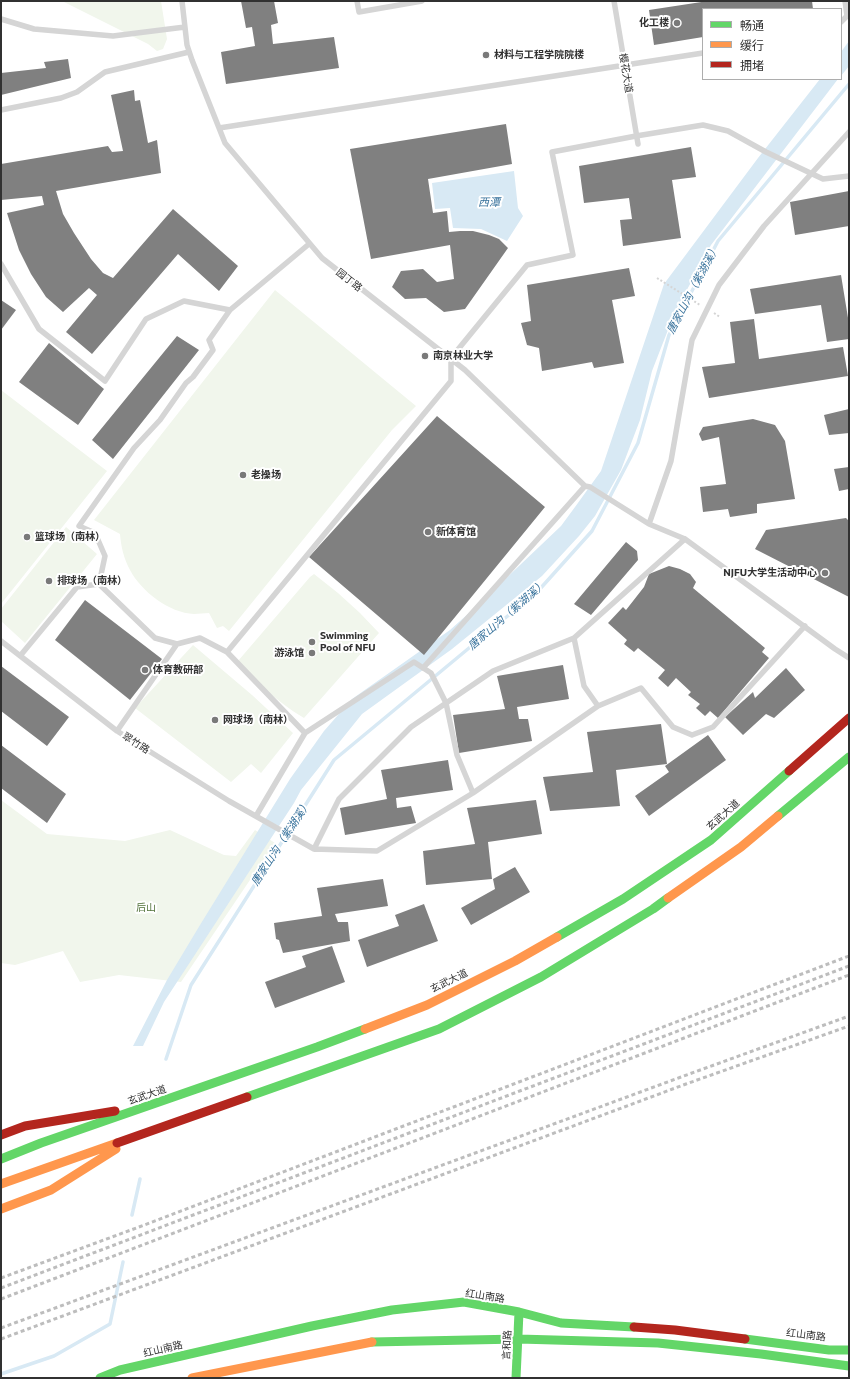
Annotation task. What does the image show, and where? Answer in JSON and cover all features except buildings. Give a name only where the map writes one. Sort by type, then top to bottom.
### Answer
[{"type":"main road","name":"玄武大道","points":[[1,1159],[41,1143],[317,1047],[426,1005],[515,961],[623,899],[711,840],[849,718]]},
{"type":"main road","points":[[1,1184],[439,1029],[541,977],[653,909],[734,852],[848,758]]},
{"type":"main road","points":[[1,1135],[25,1126],[154,1104]]},
{"type":"main road","points":[[1,1209],[51,1190],[139,1135]]},
{"type":"main road","name":"红山南路","points":[[102,1378],[120,1370],[312,1326],[392,1310],[464,1302],[519,1312],[561,1323],[675,1330],[829,1350],[849,1350]]},
{"type":"main road","name":"言和路","points":[[516,1378],[519,1312]]},
{"type":"main road","points":[[192,1378],[369,1342],[519,1338],[658,1343],[761,1354],[849,1366]]},
{"type":"lane","name":"园丁路","points":[[182,1],[189,52],[225,143],[322,258],[465,370],[585,486],[590,487],[604,495],[649,524],[685,539],[849,658]]},
{"type":"lane","points":[[357,1],[359,12],[422,1]]},
{"type":"lane","name":"樱花大道","points":[[614,1],[638,144]]},
{"type":"lane","points":[[842,21],[847,16],[844,1]]},
{"type":"lane","points":[[1,19],[34,29],[113,36],[185,27]]},
{"type":"lane","points":[[1,110],[61,98],[77,92],[105,72],[189,52]]},
{"type":"lane","points":[[219,128],[702,53]]},
{"type":"lane","points":[[228,652],[451,381],[451,358],[527,265],[573,255],[552,152],[703,125],[728,131],[778,158],[823,179],[849,176]]},
{"type":"lane","points":[[649,524],[671,461],[692,340],[719,285],[764,226],[849,132]]},
{"type":"lane","points":[[99,584],[105,556],[95,533],[79,526],[90,508],[134,448],[160,420],[186,383],[193,377],[213,350],[209,340],[230,310],[309,244]]},
{"type":"lane","points":[[1,264],[39,329],[105,380],[146,319],[184,301],[230,310]]},
{"type":"lane","points":[[423,668],[585,486]]},
{"type":"lane","points":[[685,539],[574,638],[493,671],[411,726],[339,799],[314,849],[377,851],[473,793],[598,706],[641,688],[673,727],[692,735],[713,727],[805,626]]},
{"type":"lane","points":[[99,584],[155,638],[177,644],[200,638],[228,652],[305,733]]},
{"type":"lane","points":[[20,656],[77,587],[99,584]]},
{"type":"lane","points":[[574,638],[584,686],[598,706]]},
{"type":"lane","name":"翠竹路","points":[[1,642],[117,731],[256,816],[314,849]]},
{"type":"lane","points":[[117,731],[177,644]]},
{"type":"lane","points":[[256,816],[305,733],[414,662],[431,672],[446,703],[457,755],[473,793]]},
{"type":"path","points":[[656,278],[694,301]]},
{"type":"green space","points":[[62,1],[161,1],[167,39],[163,49],[157,51],[148,44]]},
{"type":"green space","name":"老操场","points":[[275,290],[416,406],[392,430],[229,631],[223,626],[217,628],[209,613],[194,614],[175,610],[148,593],[135,578],[128,566],[123,553],[120,534],[94,520]]},
{"type":"green space","name":"篮球场（南林）","points":[[1,390],[107,471],[1,604]]},
{"type":"green space","name":"排球场（南林）","points":[[66,527],[97,554],[25,643],[1,621],[1,609]]},
{"type":"green space","name":"Swimming Pool of NFU","points":[[314,574],[338,593],[379,633],[304,718],[269,692],[238,661]]},
{"type":"green space","name":"网球场（南林）","points":[[193,645],[252,695],[293,733],[261,773],[251,764],[231,782],[135,708]]},
{"type":"green space","name":"后山","points":[[1,800],[47,834],[125,841],[170,830],[224,855],[236,856],[255,830],[275,843],[181,982],[119,975],[80,982],[63,951],[15,965],[1,963]]},
{"type":"water","points":[[849,41],[849,66],[842,75],[842,51]]},
{"type":"water","points":[[819,80],[837,80],[711,245],[675,312],[652,371],[640,420],[621,470],[595,516],[579,536],[542,576],[452,649],[362,714],[301,790],[164,1002],[143,1046],[133,1046],[167,980],[200,925],[290,779],[324,731],[352,699],[450,630],[479,604],[561,526],[601,471],[664,284],[758,158]]},
{"type":"water","name":"西潭","points":[[514,171],[518,208],[523,216],[507,241],[481,229],[453,228],[450,208],[435,209],[432,183]]},
{"type":"waterway","name":"唐家山沟（紫湖溪）","points":[[166,1059],[191,985],[334,760],[539,590],[592,531],[638,443],[669,335],[718,241],[849,84]]},
{"type":"waterway","name":"唐家山沟（紫湖溪）","points":[[132,1215],[140,1179]]},
{"type":"waterway","name":"唐家山沟（紫湖溪）","points":[[1,1374],[54,1356],[110,1324],[123,1262]]},
{"type":"railway","points":[[1,1278],[139,1227],[849,956]]},
{"type":"railway","points":[[1,1288],[849,966]]},
{"type":"railway","points":[[1,1299],[849,975]]},
{"type":"railway","points":[[1,1328],[849,1016]]},
{"type":"railway","points":[[1,1339],[686,1084],[849,1026]]},
{"type":"traffic: fast","points":[[778,816],[849,757]]},
{"type":"traffic: fast","points":[[557,937],[623,899],[711,840],[789,771]]},
{"type":"traffic: fast","points":[[247,1097],[439,1029],[541,977],[653,909],[668,898]]},
{"type":"traffic: fast","points":[[1,1159],[41,1143],[365,1029]]},
{"type":"traffic: fast","points":[[100,1378],[120,1370],[312,1326],[392,1310],[464,1302],[519,1312],[561,1323],[634,1327]]},
{"type":"traffic: fast","points":[[516,1378],[519,1312]]},
{"type":"traffic: fast","points":[[372,1342],[519,1339],[658,1343],[761,1354],[849,1366]]},
{"type":"traffic: fast","points":[[745,1339],[829,1350],[849,1350]]},
{"type":"traffic: slow","points":[[668,898],[741,847],[778,816]]},
{"type":"traffic: slow","points":[[365,1029],[427,1005],[515,961],[557,937]]},
{"type":"traffic: slow","points":[[1,1184],[117,1143]]},
{"type":"traffic: slow","points":[[1,1209],[51,1190],[116,1149]]},
{"type":"traffic: slow","points":[[192,1378],[372,1342]]},
{"type":"traffic: jam","points":[[789,771],[849,718]]},
{"type":"traffic: jam","points":[[117,1143],[247,1097]]},
{"type":"traffic: jam","points":[[1,1135],[25,1126],[115,1111]]},
{"type":"traffic: jam","points":[[634,1327],[675,1330],[745,1339]]},
{"type":"place","name":"化工楼","points":[[677,23]]},
{"type":"place","name":"材料与工程学院院楼","points":[[486,55]]},
{"type":"place","name":"南京林业大学","points":[[425,356]]},
{"type":"place","name":"老操场","points":[[243,475]]},
{"type":"place","name":"新体育馆","points":[[428,532]]},
{"type":"place","name":"篮球场（南林）","points":[[27,537]]},
{"type":"place","name":"NJFU大学生活动中心","points":[[825,573]]},
{"type":"place","name":"排球场（南林）","points":[[49,581]]},
{"type":"place","name":"Swimming Pool of NFU","points":[[312,642]]},
{"type":"place","name":"游泳馆","points":[[312,653]]},
{"type":"place","name":"体育教研部","points":[[145,670]]},
{"type":"place","name":"网球场（南林）","points":[[215,720]]}]
